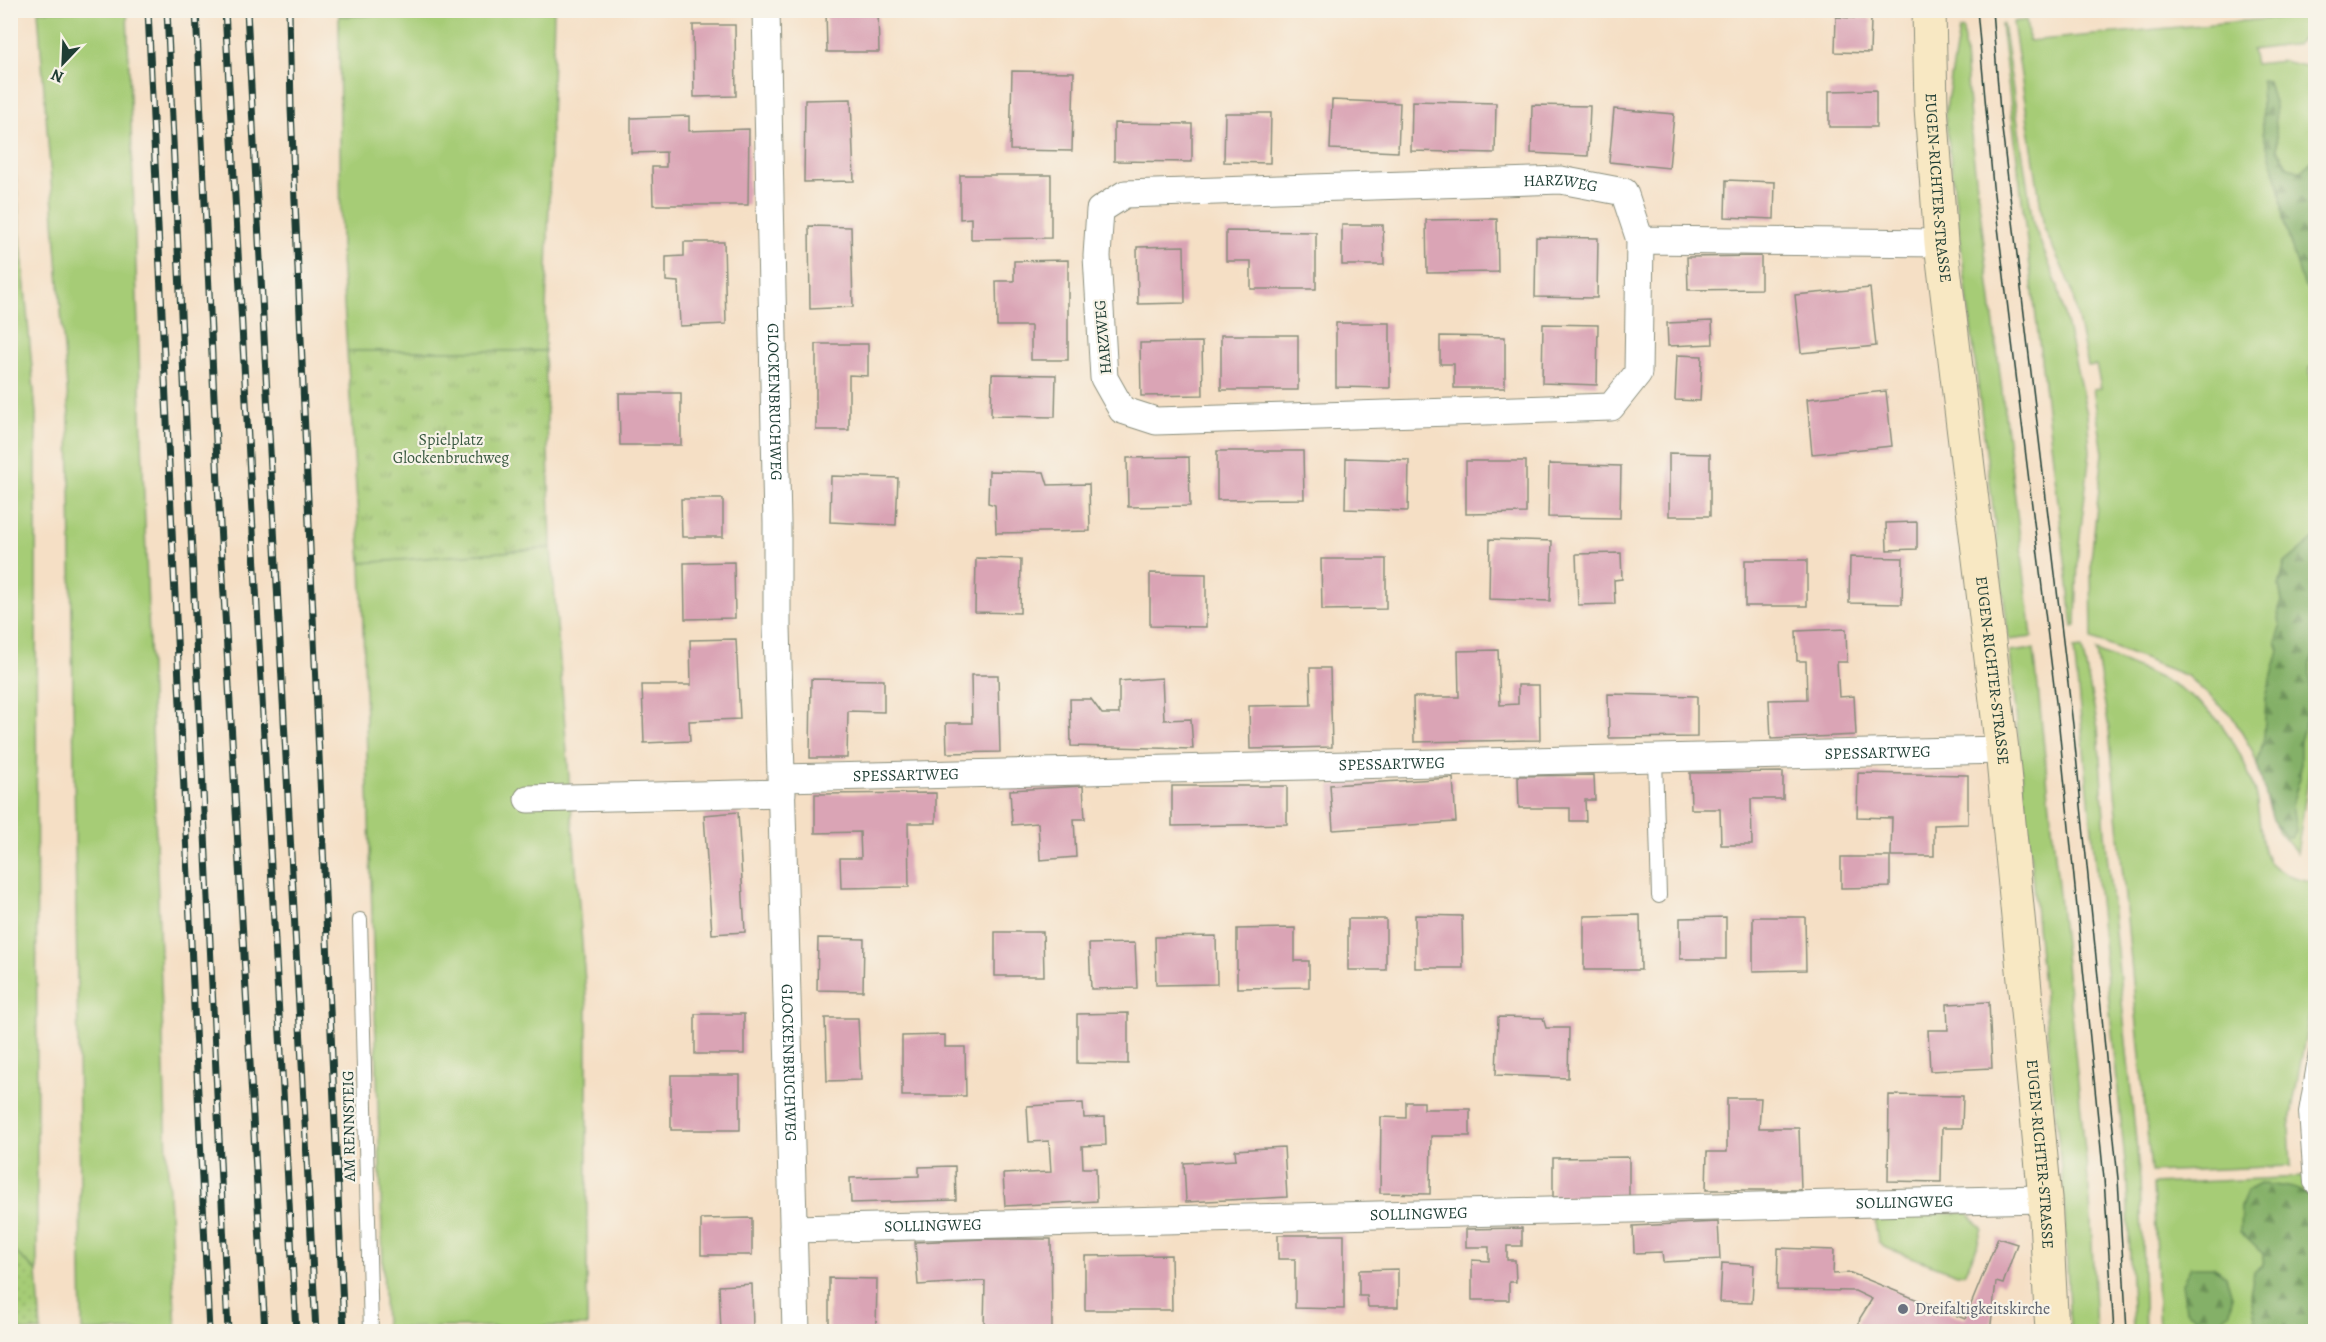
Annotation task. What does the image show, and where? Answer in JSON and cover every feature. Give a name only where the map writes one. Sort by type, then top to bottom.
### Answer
[{"type":"main road","name":"EUGEN-RICHTER-STRASSE","points":[[1929,10],[1931,107],[1941,243],[2002,750],[2045,1199],[2052,1332]]},
{"type":"street","name":"GLOCKENBRUCHWEG","points":[[766,10],[796,1332]]},
{"type":"street","name":"HARZWEG","points":[[1561,180],[1624,192],[1640,240],[1638,373],[1611,407],[1156,420],[1122,410],[1104,378],[1097,256],[1100,210],[1125,194],[1561,180]]},
{"type":"street","points":[[1640,240],[1941,243]]},
{"type":"street","name":"SPESSARTWEG","points":[[782,786],[1655,758],[2002,750]]},
{"type":"street","points":[[528,799],[782,786]]},
{"type":"street","name":"SOLLINGWEG","points":[[793,1229],[2045,1199]]},
{"type":"lane","points":[[1655,758],[1659,896]]},
{"type":"lane","name":"AM RENNSTEIG","points":[[360,920],[371,1332]]},
{"type":"lane","points":[[2316,1053],[2306,1112],[2311,1183],[2316,1190]]},
{"type":"green space","points":[[339,10],[543,10],[543,11],[339,16]]},
{"type":"green space","points":[[38,11],[127,11],[167,1155],[176,1331],[82,1331],[69,415]]},
{"type":"green space","points":[[554,11],[545,351],[347,351],[341,258],[339,16]]},
{"type":"green space","points":[[2287,11],[2306,11],[2312,26],[2297,44],[2252,50],[2255,64],[2283,61],[2315,68],[2316,366],[2310,368],[2312,390],[2316,401],[2316,727],[2297,853],[2278,831],[2253,752],[2232,716],[2187,676],[2092,639],[2091,559],[2103,453],[2093,389],[2101,388],[2096,365],[2088,366],[2071,287],[2044,228],[2013,22],[2026,20],[2029,41],[2287,17]]},
{"type":"green space","points":[[2001,24],[2003,24],[2033,223],[2058,287],[2087,414],[2090,452],[2078,553],[2076,626],[2073,627]]},
{"type":"green space","points":[[1963,29],[1972,145],[2032,637],[2009,640],[1945,114],[1959,30]]},
{"type":"green space","points":[[2261,80],[2268,81],[2275,107],[2277,149],[2288,167],[2302,171],[2315,157],[2313,235],[2315,293],[2303,285],[2283,219],[2280,189],[2263,133]]},
{"type":"green space","points":[[10,116],[36,414],[37,1272],[10,1248]]},
{"type":"green space","name":"Spielplatz Glockenbruchweg","points":[[347,351],[545,351],[551,548],[361,563]]},
{"type":"green space","points":[[2315,538],[2316,651],[2310,664],[2311,704],[2300,741],[2300,778],[2292,804],[2296,831],[2291,838],[2286,837],[2273,820],[2257,765],[2264,738],[2266,697],[2279,650],[2276,642],[2281,628],[2278,613],[2282,601],[2279,586],[2285,563]]},
{"type":"green space","points":[[551,548],[587,1007],[587,1326],[385,1328],[361,563]]},
{"type":"green space","points":[[2082,648],[2098,728],[2105,833],[2140,1181],[2145,1331],[2133,1331],[2127,1182],[2074,649]]},
{"type":"green space","points":[[2034,649],[2090,1200],[2096,1331],[2070,1331],[2064,1198],[2010,652]]},
{"type":"green space","points":[[2096,651],[2165,681],[2197,700],[2211,713],[2233,742],[2249,776],[2257,800],[2264,850],[2270,863],[2286,874],[2315,882],[2315,1004],[2309,1016],[2289,1127],[2291,1166],[2151,1172],[2109,729]]},
{"type":"green space","points":[[2302,1177],[2315,1191],[2315,1331],[2159,1331],[2153,1184]]},
{"type":"green space","points":[[2260,1184],[2298,1190],[2305,1193],[2315,1204],[2315,1331],[2272,1331],[2269,1327],[2256,1321],[2250,1294],[2254,1272],[2263,1265],[2264,1255],[2240,1232],[2241,1207],[2247,1191]]},
{"type":"green space","points":[[1968,1213],[1982,1229],[1975,1252],[1964,1273],[1957,1274],[1884,1247],[1878,1241],[1875,1223],[1881,1214]]},
{"type":"green space","points":[[11,1248],[37,1272],[41,1331],[11,1331]]},
{"type":"green space","points":[[2191,1267],[2212,1267],[2226,1276],[2232,1296],[2230,1312],[2211,1327],[2186,1310],[2182,1283]]},
{"type":"building","points":[[826,10],[878,10],[879,52],[827,52]]},
{"type":"building","points":[[1836,17],[1871,19],[1870,53],[1835,52]]},
{"type":"building","points":[[693,25],[735,25],[736,96],[694,97]]},
{"type":"building","points":[[1012,71],[1074,72],[1072,151],[1010,150]]},
{"type":"building","points":[[1876,90],[1876,127],[1829,127],[1829,91]]},
{"type":"building","points":[[851,99],[854,181],[804,182],[805,100]]},
{"type":"building","points":[[1332,100],[1400,103],[1398,152],[1330,149]]},
{"type":"building","points":[[1412,101],[1496,103],[1495,153],[1411,151]]},
{"type":"building","points":[[1532,105],[1590,106],[1588,156],[1531,153]]},
{"type":"building","points":[[1614,109],[1674,114],[1669,168],[1609,162]]},
{"type":"building","points":[[1225,113],[1271,113],[1270,163],[1224,162]]},
{"type":"building","points":[[689,116],[689,131],[749,129],[748,205],[653,205],[652,167],[666,167],[666,152],[631,153],[631,118]]},
{"type":"building","points":[[1114,123],[1192,124],[1192,162],[1114,161]]},
{"type":"building","points":[[960,175],[1051,175],[1051,238],[971,239],[971,218],[960,219]]},
{"type":"building","points":[[1726,180],[1775,182],[1774,219],[1725,217]]},
{"type":"building","points":[[1497,219],[1498,272],[1427,273],[1426,220]]},
{"type":"building","points":[[1342,225],[1383,225],[1384,265],[1342,265]]},
{"type":"building","points":[[809,226],[851,227],[853,307],[810,309]]},
{"type":"building","points":[[1226,231],[1316,232],[1316,289],[1251,289],[1251,261],[1226,261]]},
{"type":"building","points":[[1536,237],[1598,238],[1597,298],[1535,297]]},
{"type":"building","points":[[684,242],[724,242],[726,324],[680,326],[678,282],[666,281],[666,257],[684,256]]},
{"type":"building","points":[[1184,246],[1185,303],[1138,304],[1137,247]]},
{"type":"building","points":[[1761,256],[1761,289],[1688,290],[1687,257]]},
{"type":"building","points":[[1068,260],[1068,360],[1031,360],[1031,326],[997,326],[996,281],[1014,281],[1014,261]]},
{"type":"building","points":[[1870,288],[1876,346],[1801,353],[1795,295]]},
{"type":"building","points":[[1712,321],[1713,344],[1668,346],[1667,323]]},
{"type":"building","points":[[1336,323],[1390,323],[1390,388],[1336,387]]},
{"type":"building","points":[[1543,324],[1598,325],[1597,385],[1542,383]]},
{"type":"building","points":[[1221,335],[1298,335],[1298,390],[1221,390]]},
{"type":"building","points":[[1440,336],[1505,337],[1505,388],[1454,388],[1454,364],[1440,364]]},
{"type":"building","points":[[1202,342],[1203,395],[1141,396],[1140,343]]},
{"type":"building","points":[[816,344],[868,344],[868,376],[849,375],[849,430],[816,430]]},
{"type":"building","points":[[1677,355],[1702,356],[1700,401],[1675,400]]},
{"type":"building","points":[[992,374],[1056,375],[1055,417],[991,416]]},
{"type":"building","points":[[1886,391],[1892,446],[1812,454],[1807,399]]},
{"type":"building","points":[[619,393],[681,393],[681,445],[620,445]]},
{"type":"building","points":[[1217,451],[1303,451],[1304,499],[1217,500]]},
{"type":"building","points":[[1669,453],[1710,454],[1710,516],[1669,516]]},
{"type":"building","points":[[1189,457],[1190,506],[1128,507],[1127,458]]},
{"type":"building","points":[[1346,458],[1409,460],[1408,511],[1345,509]]},
{"type":"building","points":[[1466,461],[1526,461],[1526,513],[1466,514]]},
{"type":"building","points":[[1549,464],[1621,466],[1620,518],[1548,517]]},
{"type":"building","points":[[989,471],[1044,472],[1048,485],[1089,484],[1090,531],[996,533],[995,505],[988,503]]},
{"type":"building","points":[[831,476],[898,478],[896,525],[830,522]]},
{"type":"building","points":[[681,499],[723,499],[723,537],[682,537]]},
{"type":"building","points":[[1917,522],[1917,549],[1887,550],[1886,523]]},
{"type":"building","points":[[1490,539],[1552,541],[1550,601],[1489,599]]},
{"type":"building","points":[[1621,553],[1622,579],[1614,580],[1615,604],[1578,605],[1576,554]]},
{"type":"building","points":[[1850,557],[1903,558],[1902,604],[1849,603]]},
{"type":"building","points":[[976,558],[1021,559],[1020,613],[975,612]]},
{"type":"building","points":[[1321,559],[1386,559],[1386,609],[1322,610]]},
{"type":"building","points":[[1745,560],[1807,560],[1807,606],[1745,606]]},
{"type":"building","points":[[734,562],[735,618],[685,619],[684,563]]},
{"type":"building","points":[[1150,573],[1206,574],[1206,627],[1150,626]]},
{"type":"building","points":[[1846,629],[1847,662],[1837,662],[1839,697],[1854,696],[1856,735],[1771,739],[1769,700],[1807,699],[1806,661],[1797,661],[1796,631]]},
{"type":"building","points":[[736,639],[740,719],[689,721],[690,741],[644,743],[642,685],[691,685],[690,640]]},
{"type":"building","points":[[1498,650],[1500,705],[1518,704],[1518,685],[1539,685],[1540,740],[1414,742],[1413,697],[1459,697],[1458,651]]},
{"type":"building","points":[[1310,668],[1330,668],[1332,747],[1250,749],[1249,706],[1311,705]]},
{"type":"building","points":[[971,675],[998,675],[1000,752],[947,753],[946,723],[972,723]]},
{"type":"building","points":[[1162,678],[1164,720],[1191,719],[1193,749],[1071,746],[1070,699],[1091,699],[1102,714],[1119,714],[1119,681]]},
{"type":"building","points":[[811,679],[884,680],[884,712],[848,711],[847,758],[810,758]]},
{"type":"building","points":[[1608,694],[1697,696],[1697,737],[1609,738]]},
{"type":"building","points":[[1783,772],[1783,799],[1751,799],[1752,845],[1721,845],[1720,809],[1691,809],[1690,773]]},
{"type":"building","points":[[1858,773],[1968,775],[1968,824],[1934,825],[1934,856],[1891,856],[1892,818],[1857,817]]},
{"type":"building","points":[[1594,775],[1595,800],[1585,800],[1586,821],[1570,821],[1570,808],[1519,808],[1518,776]]},
{"type":"building","points":[[1453,778],[1456,822],[1333,830],[1330,785]]},
{"type":"building","points":[[1083,786],[1085,819],[1074,819],[1076,857],[1040,860],[1038,823],[1012,825],[1010,790]]},
{"type":"building","points":[[1172,786],[1287,786],[1287,824],[1172,826]]},
{"type":"building","points":[[936,793],[936,823],[908,823],[909,887],[841,888],[840,858],[861,858],[860,832],[815,833],[815,794]]},
{"type":"building","points":[[738,812],[745,932],[712,934],[704,815]]},
{"type":"building","points":[[1841,857],[1890,857],[1890,887],[1841,888]]},
{"type":"building","points":[[1415,915],[1462,916],[1463,968],[1415,968]]},
{"type":"building","points":[[1640,915],[1641,970],[1584,970],[1584,916]]},
{"type":"building","points":[[1726,917],[1726,959],[1680,959],[1680,918]]},
{"type":"building","points":[[1753,917],[1805,917],[1806,970],[1753,971]]},
{"type":"building","points":[[1348,919],[1386,919],[1386,970],[1348,970]]},
{"type":"building","points":[[1295,928],[1295,961],[1309,961],[1309,987],[1237,988],[1237,929]]},
{"type":"building","points":[[995,932],[1043,932],[1044,976],[995,976]]},
{"type":"building","points":[[1216,936],[1217,984],[1156,985],[1155,937]]},
{"type":"building","points":[[818,938],[864,939],[863,991],[817,990]]},
{"type":"building","points":[[1135,943],[1137,988],[1091,989],[1089,944]]},
{"type":"building","points":[[1989,1002],[1992,1068],[1930,1071],[1928,1030],[1948,1030],[1947,1004]]},
{"type":"building","points":[[1128,1013],[1128,1064],[1077,1063],[1077,1014]]},
{"type":"building","points":[[695,1014],[744,1014],[744,1054],[695,1054]]},
{"type":"building","points":[[1498,1017],[1543,1018],[1546,1028],[1569,1028],[1568,1078],[1496,1075]]},
{"type":"building","points":[[825,1018],[858,1018],[861,1080],[827,1081]]},
{"type":"building","points":[[945,1035],[945,1047],[965,1047],[966,1096],[902,1096],[902,1036]]},
{"type":"building","points":[[671,1075],[740,1075],[740,1130],[671,1130]]},
{"type":"building","points":[[1889,1095],[1963,1096],[1962,1128],[1942,1128],[1941,1182],[1888,1181]]},
{"type":"building","points":[[1727,1098],[1761,1098],[1759,1128],[1799,1128],[1801,1190],[1706,1190],[1707,1152],[1727,1152]]},
{"type":"building","points":[[1406,1102],[1424,1102],[1424,1109],[1470,1109],[1470,1136],[1431,1136],[1430,1194],[1380,1193],[1381,1117],[1406,1118]]},
{"type":"building","points":[[1083,1103],[1084,1118],[1105,1117],[1106,1145],[1082,1146],[1083,1168],[1096,1168],[1097,1201],[1005,1206],[1003,1174],[1051,1172],[1049,1141],[1029,1142],[1027,1106]]},
{"type":"building","points":[[1284,1147],[1287,1197],[1186,1202],[1184,1163],[1236,1160],[1235,1150]]},
{"type":"building","points":[[1629,1157],[1629,1196],[1553,1197],[1553,1158]]},
{"type":"building","points":[[955,1166],[956,1200],[851,1203],[850,1178],[919,1176],[919,1167]]},
{"type":"building","points":[[752,1218],[752,1255],[701,1255],[701,1219]]},
{"type":"building","points":[[1718,1222],[1720,1259],[1663,1262],[1662,1252],[1634,1253],[1633,1226]]},
{"type":"building","points":[[1522,1228],[1522,1246],[1507,1246],[1507,1260],[1515,1260],[1516,1282],[1509,1282],[1509,1300],[1472,1300],[1472,1260],[1489,1261],[1489,1247],[1466,1247],[1466,1229]]},
{"type":"building","points":[[1278,1235],[1344,1235],[1344,1309],[1295,1308],[1295,1259],[1278,1259]]},
{"type":"building","points":[[1998,1238],[2017,1244],[2003,1284],[1996,1282],[1990,1332],[1857,1332],[1860,1318],[1872,1299],[1855,1291],[1777,1290],[1778,1248],[1834,1250],[1833,1274],[1851,1273],[1965,1319]]},
{"type":"building","points":[[1051,1239],[1052,1329],[984,1329],[985,1281],[918,1285],[915,1242]]},
{"type":"building","points":[[1171,1255],[1172,1310],[1085,1310],[1085,1256]]},
{"type":"building","points":[[1722,1263],[1754,1265],[1752,1303],[1720,1302]]},
{"type":"building","points":[[1398,1269],[1398,1307],[1368,1307],[1367,1296],[1359,1296],[1359,1270]]},
{"type":"building","points":[[829,1278],[877,1279],[876,1332],[829,1332]]},
{"type":"building","points":[[752,1284],[753,1332],[721,1332],[719,1286]]},
{"type":"tram line","points":[[1977,10],[1993,186],[2059,727],[2104,1179],[2114,1332]]},
{"type":"tram line","points":[[1992,10],[2000,112],[2073,725],[2118,1179],[2127,1332]]},
{"type":"railway","points":[[148,10],[209,1332]]},
{"type":"railway","points":[[167,10],[228,1332]]},
{"type":"railway","points":[[196,10],[219,506],[265,1332]]},
{"type":"railway","points":[[225,10],[296,1332]]},
{"type":"railway","points":[[247,10],[316,1332]]},
{"type":"railway","points":[[289,10],[291,108],[344,1332]]},
{"type":"place","name":"Dreifaltigkeitskirche","points":[[1903,1309]]}]
